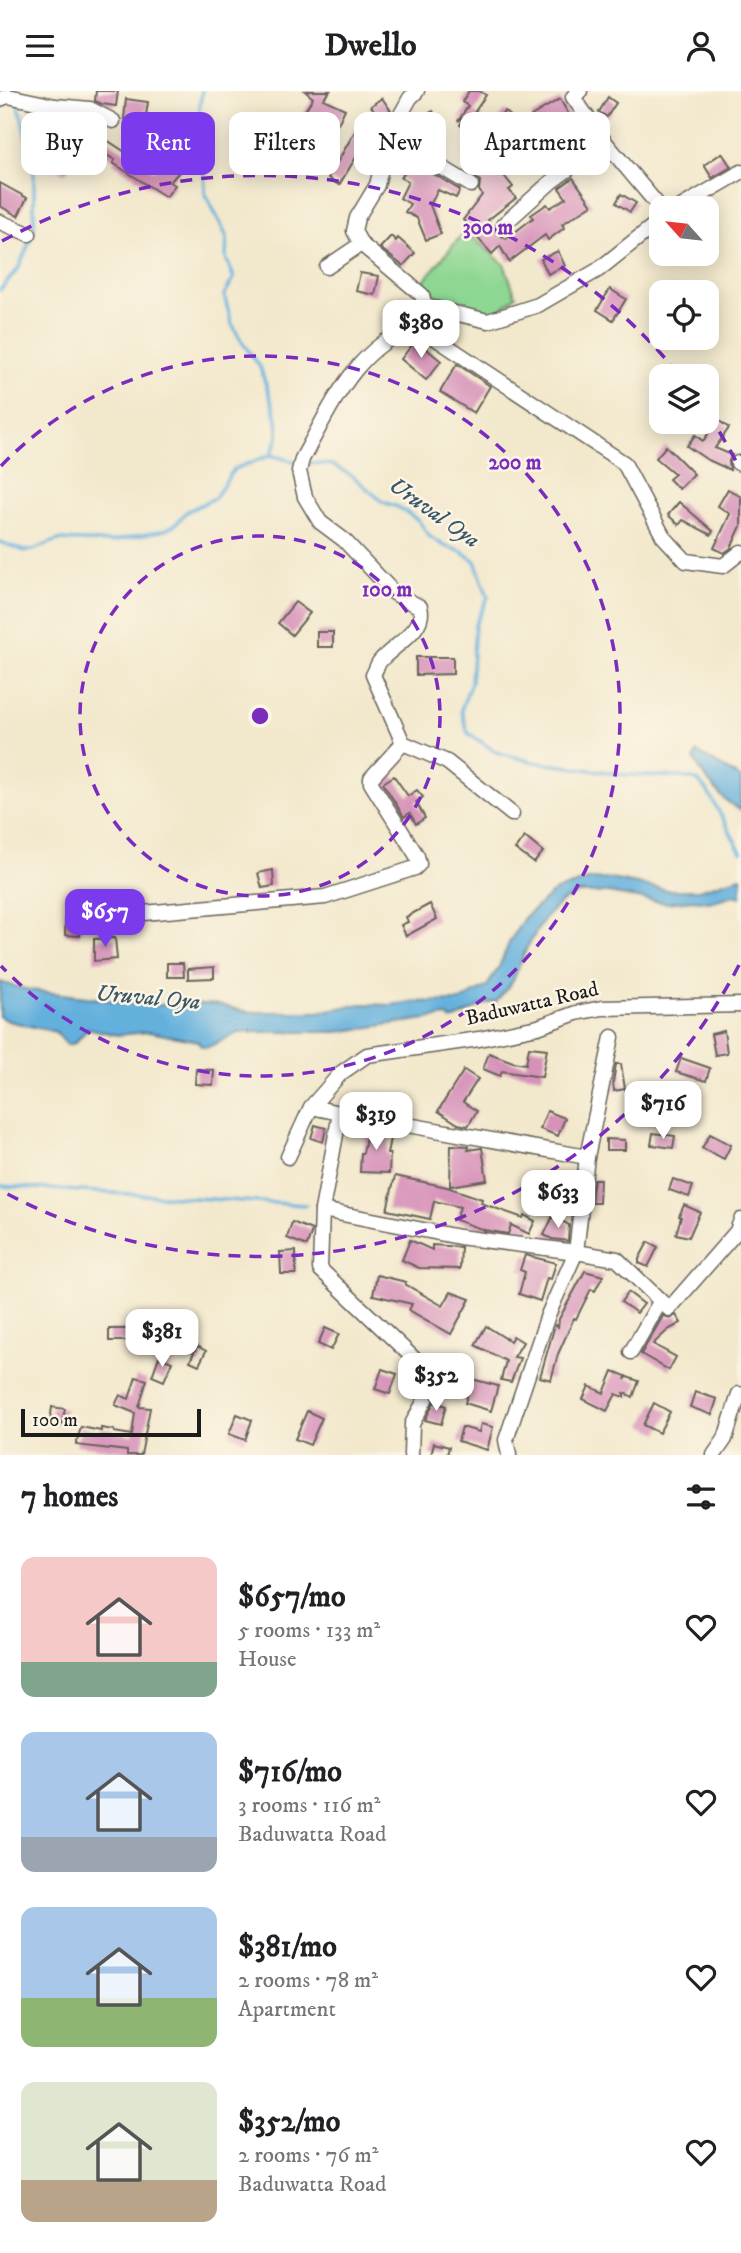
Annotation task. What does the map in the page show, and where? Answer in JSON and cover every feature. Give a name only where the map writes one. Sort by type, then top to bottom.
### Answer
[{"type":"street","points":[[580,91],[573,97],[584,112]]},
{"type":"street","points":[[402,112],[411,93]]},
{"type":"street","points":[[0,99],[8,96],[55,106],[90,109],[113,121]]},
{"type":"street","points":[[610,148],[651,196]]},
{"type":"street","points":[[446,170],[471,185]]},
{"type":"street","points":[[700,196],[741,172]]},
{"type":"street","points":[[380,175],[377,185],[357,218],[354,231],[361,244],[422,295],[425,306],[417,326]]},
{"type":"street","points":[[503,225],[560,175]]},
{"type":"street","points":[[0,222],[29,234]]},
{"type":"street","points":[[425,306],[488,321],[538,305],[598,270],[649,229]]},
{"type":"street","points":[[327,267],[361,244]]},
{"type":"street","points":[[417,326],[398,332],[369,353],[349,376],[301,462],[304,497],[320,522],[344,540],[394,593],[420,607],[422,615],[419,624],[379,662],[373,675],[403,743],[447,762],[512,814]]},
{"type":"street","points":[[417,326],[624,463],[663,536],[686,561],[723,566],[741,552]]},
{"type":"street","points":[[87,918],[325,897],[415,869],[419,864],[417,856],[370,783],[371,778],[403,743]]},
{"type":"street","name":"Baduwatta Road","points":[[288,1157],[311,1107],[341,1073],[367,1055],[538,1027],[576,1013],[602,1008],[741,1005]]},
{"type":"street","points":[[509,1455],[506,1440],[548,1315],[573,1252],[587,1157],[612,1037]]},
{"type":"street","points":[[311,1107],[587,1157]]},
{"type":"street","points":[[340,1113],[322,1210],[320,1269],[428,1372],[425,1400],[412,1424],[411,1455]]},
{"type":"street","points":[[322,1210],[459,1237],[617,1259],[669,1309],[737,1231],[741,1220]]},
{"type":"street","points":[[631,1352],[660,1302]]},
{"type":"street","points":[[715,1455],[725,1439],[739,1394]]},
{"type":"green space","points":[[465,231],[504,264],[516,296],[488,321],[425,306],[421,284]]},
{"type":"water","points":[[697,752],[741,778],[741,810],[720,795],[708,781],[694,759]]},
{"type":"water","points":[[741,877],[741,897],[734,895],[710,902],[693,900],[666,903],[608,893],[578,893],[561,902],[545,918],[527,947],[513,981],[496,1002],[451,1020],[447,1016],[337,1032],[240,1032],[208,1047],[201,1046],[198,1041],[149,1032],[117,1035],[88,1028],[75,1043],[67,1045],[56,1032],[0,1017],[0,982],[29,990],[151,1005],[215,1004],[249,1012],[318,1012],[361,1004],[460,1001],[487,986],[524,918],[555,891],[588,880],[611,879],[667,890],[698,890]]},
{"type":"building","points":[[96,91],[118,91],[116,106],[95,101]]},
{"type":"building","points":[[305,91],[330,91],[323,99],[345,109],[340,120],[340,112],[304,112],[313,98]]},
{"type":"building","points":[[469,91],[479,91],[486,95],[475,112],[464,112],[468,106],[462,102]]},
{"type":"building","points":[[608,97],[616,103],[610,112],[599,112]]},
{"type":"building","points":[[382,98],[391,111],[375,112],[371,106]]},
{"type":"building","points":[[126,99],[148,102],[146,112],[125,112]]},
{"type":"building","points":[[560,99],[567,112],[538,112]]},
{"type":"building","points":[[354,133],[354,160],[339,185],[328,178],[330,175],[340,175],[340,157]]},
{"type":"building","points":[[107,140],[121,149],[121,168],[113,163],[115,160],[107,155]]},
{"type":"building","points":[[722,153],[731,167],[712,178],[704,165]]},
{"type":"building","points":[[132,175],[176,175],[170,182],[175,185],[166,197]]},
{"type":"building","points":[[403,175],[435,175],[460,190],[456,198],[438,190],[430,205],[441,234],[426,240],[417,218],[405,212],[410,204],[400,198],[408,182],[401,178]]},
{"type":"building","points":[[472,175],[503,175],[513,187],[509,190],[516,198],[488,220],[496,232],[506,239],[547,204],[550,208],[566,198],[559,188],[573,178],[592,205],[562,224],[564,228],[548,240],[545,235],[509,262],[500,246],[492,254],[474,234],[478,231],[463,220],[482,195],[479,190],[480,181]]},
{"type":"building","points":[[0,183],[27,198],[18,216],[0,206]]},
{"type":"building","points":[[621,194],[636,203],[630,212],[616,203]]},
{"type":"building","points":[[391,236],[396,241],[398,238],[415,253],[403,266],[380,248]]},
{"type":"building","points":[[558,251],[565,266],[548,274],[541,259]]},
{"type":"building","points":[[360,273],[379,276],[375,295],[356,291]]},
{"type":"building","points":[[610,289],[626,299],[613,320],[597,310]]},
{"type":"building","points":[[416,340],[441,361],[426,380],[401,359]]},
{"type":"building","points":[[457,364],[490,386],[474,413],[440,392]]},
{"type":"building","points":[[719,421],[729,428],[715,448],[732,455],[729,461],[730,470],[687,446],[695,435],[703,441],[708,434],[719,434]]},
{"type":"building","points":[[666,446],[694,474],[679,489],[669,479],[675,474],[656,458]]},
{"type":"building","points":[[728,489],[741,497],[741,526],[731,548],[724,553],[714,548],[730,514],[718,506]]},
{"type":"building","points":[[679,502],[713,531],[711,535],[683,520],[679,525],[668,515]]},
{"type":"building","points":[[295,602],[310,613],[292,635],[278,623]]},
{"type":"building","points":[[317,632],[333,632],[333,647],[317,647]]},
{"type":"building","points":[[416,657],[453,657],[453,674],[416,675]]},
{"type":"building","points":[[394,776],[408,796],[417,790],[423,797],[416,802],[425,818],[416,824],[410,813],[404,817],[383,783]]},
{"type":"building","points":[[525,837],[543,852],[534,863],[515,849]]},
{"type":"building","points":[[273,870],[274,886],[262,888],[258,873]]},
{"type":"building","points":[[430,904],[437,919],[406,936],[401,925],[408,922],[406,917]]},
{"type":"building","points":[[66,907],[82,908],[77,918],[81,925],[80,936],[65,935]]},
{"type":"building","points":[[115,938],[117,959],[94,961],[94,939]]},
{"type":"building","points":[[167,963],[183,963],[184,977],[167,977]]},
{"type":"building","points":[[214,967],[214,978],[188,979],[188,969]]},
{"type":"building","points":[[724,1031],[727,1053],[715,1055],[711,1034]]},
{"type":"building","points":[[529,1047],[547,1049],[542,1077],[502,1071],[500,1076],[483,1069],[489,1053],[526,1064]]},
{"type":"building","points":[[681,1058],[710,1068],[706,1081],[676,1072]]},
{"type":"building","points":[[616,1064],[621,1064],[625,1089],[614,1091],[613,1082]]},
{"type":"building","points":[[196,1069],[214,1070],[213,1085],[195,1084]]},
{"type":"building","points":[[464,1070],[478,1079],[463,1102],[477,1111],[468,1126],[458,1124],[438,1111]]},
{"type":"building","points":[[547,1111],[565,1118],[558,1136],[540,1129]]},
{"type":"building","points":[[315,1125],[326,1128],[323,1142],[311,1138]]},
{"type":"building","points":[[368,1128],[391,1133],[387,1154],[390,1154],[389,1173],[360,1172],[361,1153]]},
{"type":"building","points":[[653,1133],[675,1136],[673,1148],[651,1145]]},
{"type":"building","points":[[710,1134],[731,1145],[724,1159],[702,1148]]},
{"type":"building","points":[[606,1139],[625,1140],[625,1150],[606,1150]]},
{"type":"building","points":[[451,1145],[469,1146],[468,1150],[482,1148],[487,1180],[450,1186]]},
{"type":"building","points":[[395,1176],[447,1187],[482,1199],[481,1203],[523,1218],[524,1215],[535,1221],[529,1234],[511,1225],[508,1234],[484,1230],[456,1220],[460,1207],[434,1201],[430,1219],[387,1210]]},
{"type":"building","points":[[594,1179],[600,1179],[599,1203],[591,1203]]},
{"type":"building","points":[[673,1179],[693,1186],[689,1197],[669,1190]]},
{"type":"building","points":[[684,1205],[700,1212],[689,1237],[676,1234]]},
{"type":"building","points":[[553,1216],[569,1225],[568,1241],[544,1235]]},
{"type":"building","points":[[292,1222],[312,1230],[307,1246],[287,1238]]},
{"type":"building","points":[[410,1240],[432,1250],[432,1245],[461,1247],[460,1269],[419,1268],[402,1260]]},
{"type":"building","points":[[648,1242],[658,1247],[648,1267],[639,1263],[639,1259]]},
{"type":"building","points":[[296,1251],[296,1274],[281,1274],[280,1252]]},
{"type":"building","points":[[525,1255],[556,1263],[551,1279],[547,1278],[540,1301],[519,1294],[525,1272],[520,1270]]},
{"type":"building","points":[[585,1271],[603,1276],[595,1291],[591,1289],[576,1319],[574,1318],[558,1354],[551,1380],[540,1377],[555,1325],[558,1327],[559,1319]]},
{"type":"building","points":[[377,1275],[406,1282],[405,1284],[443,1306],[451,1292],[470,1299],[451,1334],[409,1310],[412,1304],[373,1295]]},
{"type":"building","points":[[628,1292],[644,1304],[637,1313],[621,1302]]},
{"type":"building","points":[[676,1315],[681,1323],[668,1330],[653,1344],[676,1357],[669,1370],[641,1354],[663,1316],[671,1318]]},
{"type":"building","points":[[486,1326],[510,1341],[513,1336],[523,1342],[514,1357],[520,1358],[511,1382],[501,1380],[506,1361],[475,1345]]},
{"type":"building","points":[[325,1328],[339,1334],[331,1350],[318,1344]]},
{"type":"building","points":[[109,1329],[132,1329],[131,1341],[109,1341]]},
{"type":"building","points":[[197,1346],[206,1351],[199,1365],[190,1361]]},
{"type":"building","points":[[159,1357],[172,1362],[164,1381],[152,1376]]},
{"type":"building","points":[[382,1369],[397,1374],[390,1394],[375,1389]]},
{"type":"building","points":[[613,1371],[626,1376],[625,1380],[627,1377],[639,1381],[633,1397],[624,1393],[624,1397],[616,1394],[607,1411],[583,1399],[589,1386],[604,1393]]},
{"type":"building","points":[[136,1377],[147,1380],[139,1407],[150,1408],[141,1455],[127,1455],[127,1451],[76,1445],[81,1427],[101,1431],[101,1428],[114,1430],[132,1435],[135,1413],[115,1405],[120,1395],[129,1399]]},
{"type":"building","points":[[472,1379],[498,1386],[491,1411],[465,1403]]},
{"type":"building","points":[[695,1392],[717,1399],[712,1415],[690,1407]]},
{"type":"building","points":[[434,1402],[446,1406],[441,1424],[425,1420]]},
{"type":"building","points":[[654,1403],[670,1412],[659,1433],[643,1425]]},
{"type":"building","points":[[52,1407],[65,1409],[62,1424],[50,1422]]},
{"type":"building","points":[[307,1411],[322,1418],[310,1445],[295,1439]]},
{"type":"building","points":[[237,1414],[252,1420],[245,1440],[229,1434]]},
{"type":"building","points":[[481,1424],[493,1427],[487,1450],[458,1441],[462,1427],[479,1432]]},
{"type":"building","points":[[434,1443],[449,1447],[447,1455],[431,1455]]},
{"type":"waterway","name":"Uruval Oya","points":[[202,91],[196,133],[204,162],[205,193],[227,237],[226,258],[234,278],[224,295],[232,324],[260,367],[277,418],[278,438],[271,455],[296,462]]},
{"type":"waterway","points":[[18,102],[34,172],[34,232]]},
{"type":"waterway","points":[[0,290],[18,269],[31,239]]},
{"type":"waterway","points":[[0,542],[25,551],[58,540],[110,542],[165,530],[176,524],[186,512],[215,498],[234,469],[271,455]]},
{"type":"waterway","name":"Uruval Oya","points":[[304,462],[332,465],[351,475],[383,502],[398,507],[418,520],[430,537],[475,561],[488,597],[475,625],[471,682],[461,710],[468,733],[496,752],[533,762],[628,775],[697,780],[708,792],[741,852]]},
{"type":"waterway","points":[[0,1186],[306,1205]]}]
